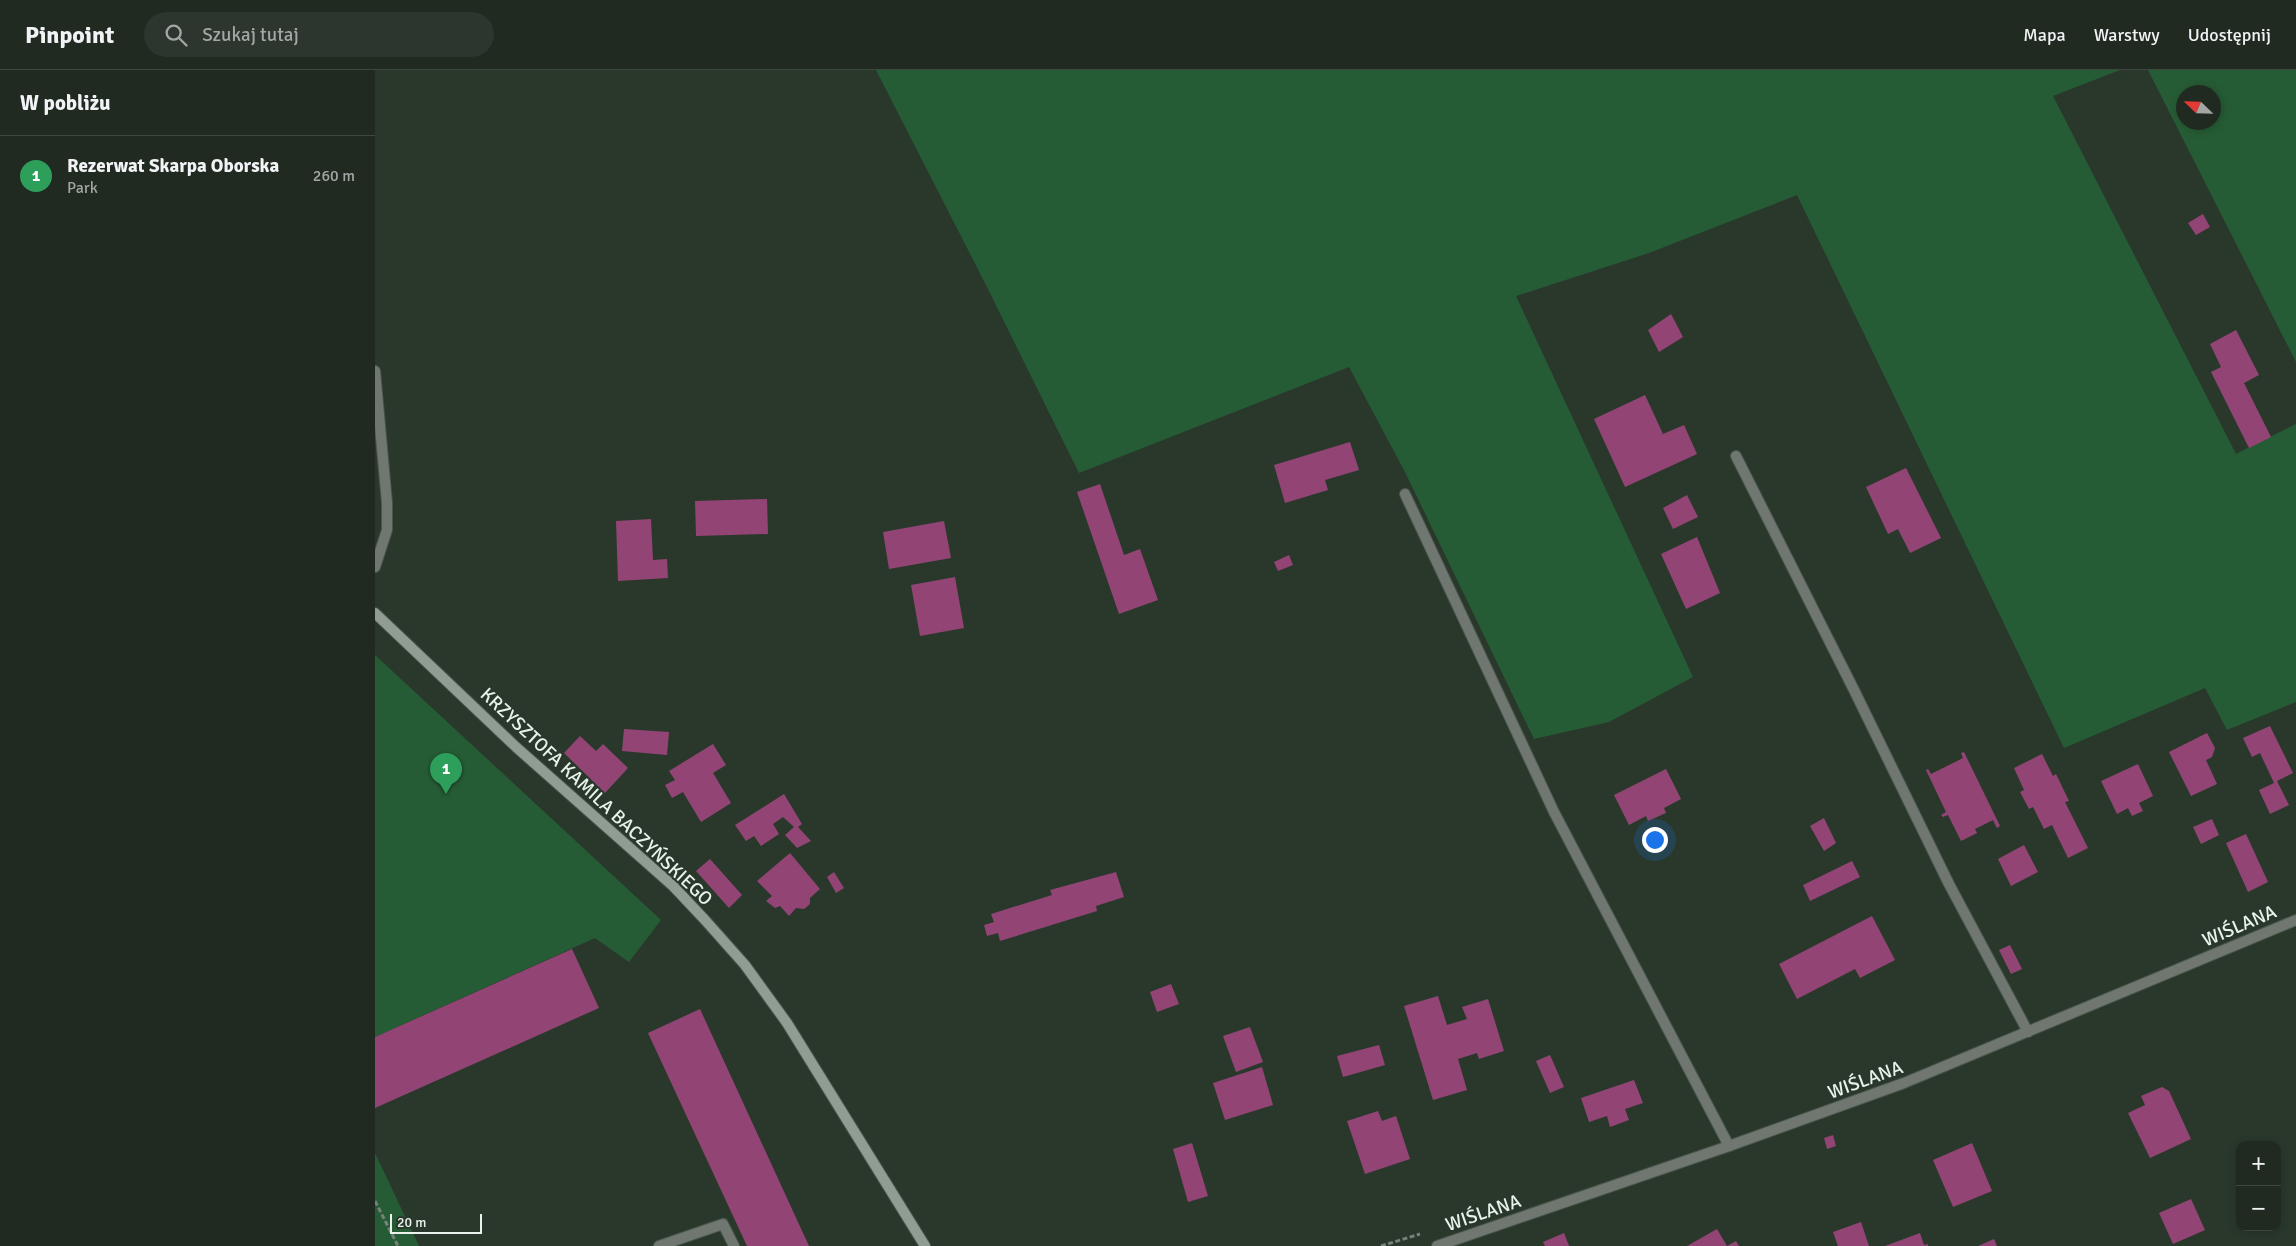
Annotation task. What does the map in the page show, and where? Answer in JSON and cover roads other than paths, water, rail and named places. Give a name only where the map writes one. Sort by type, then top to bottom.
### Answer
[{"type":"street","points":[[375,371],[387,503],[387,530],[375,567]]},
{"type":"street","points":[[1736,456],[1949,884],[2028,1032]]},
{"type":"street","points":[[1405,494],[1554,812],[1729,1146]]},
{"type":"street","name":"KRZYSZTOFA KAMILA BACZYŃSKIEGO","points":[[375,613],[516,747],[659,873],[705,920],[745,966],[787,1023],[925,1246]]},
{"type":"street","name":"WIŚLANA","points":[[1437,1246],[1729,1146],[1905,1083],[2296,920]]},
{"type":"street","points":[[659,1246],[723,1224],[734,1246]]},
{"type":"place","name":"Rezerwat Skarpa Oborska","points":[[446,794]]}]
